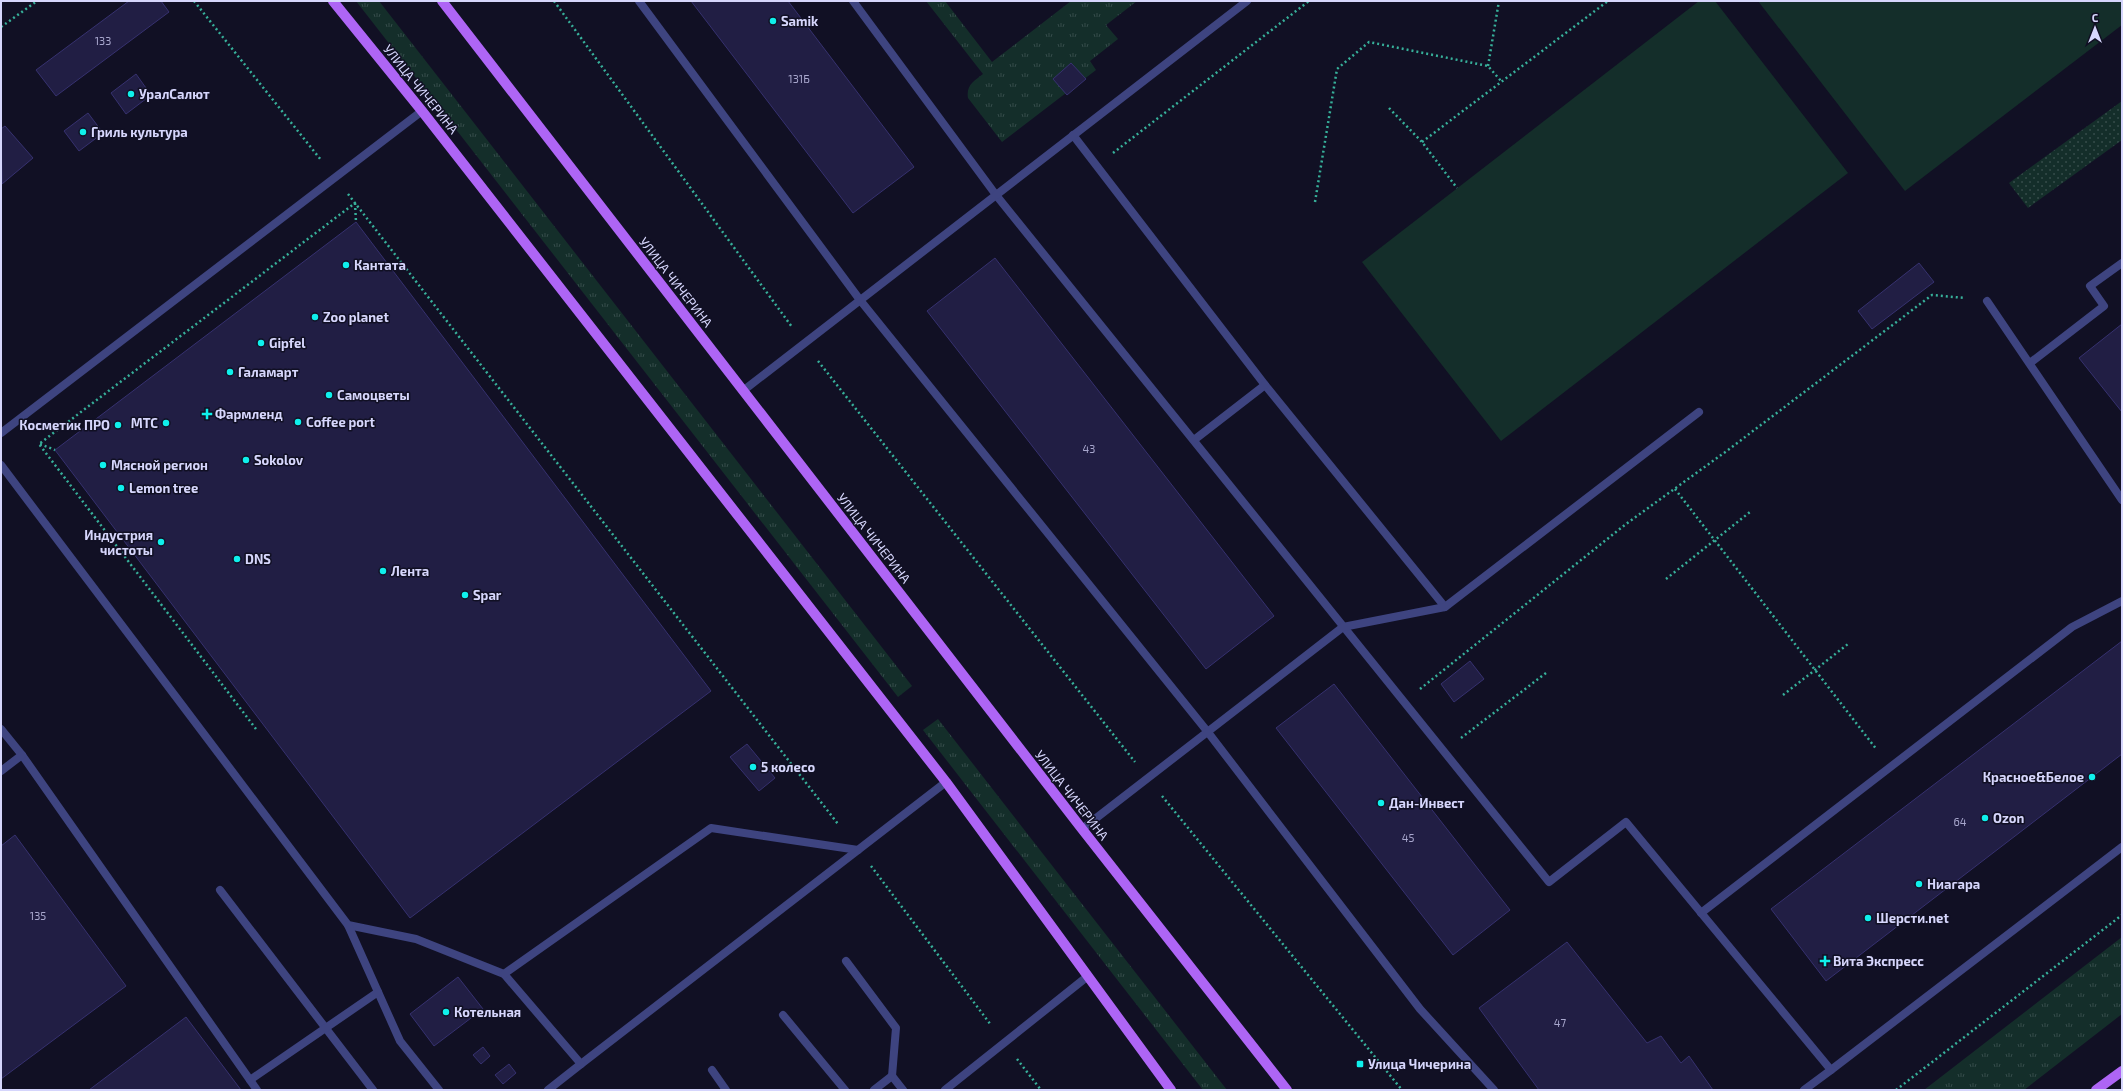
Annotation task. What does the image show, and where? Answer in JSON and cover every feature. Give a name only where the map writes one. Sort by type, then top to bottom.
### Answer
[{"type":"main road","name":"УЛИЦА ЧИЧЕРИНА","points":[[333,1],[422,110],[946,782],[1171,1090]]},
{"type":"main road","name":"УЛИЦА ЧИЧЕРИНА","points":[[442,1],[1082,829],[1287,1090]]},
{"type":"main road","points":[[2096,1090],[2122,1071]]},
{"type":"lane","points":[[639,1],[860,300],[1206,731],[1420,1009],[1494,1090]]},
{"type":"lane","points":[[853,1],[996,195],[1549,882],[1626,822],[1830,1070]]},
{"type":"lane","points":[[744,390],[1247,1]]},
{"type":"lane","points":[[1,433],[422,110]]},
{"type":"lane","points":[[1073,135],[1265,385],[1445,607]]},
{"type":"lane","points":[[2030,363],[2104,306],[2090,286],[2122,263]]},
{"type":"lane","points":[[1987,301],[2122,500]]},
{"type":"lane","points":[[1194,440],[1265,385]]},
{"type":"lane","points":[[1082,829],[1206,731],[1343,627],[1445,607],[1699,412]]},
{"type":"lane","points":[[1,465],[348,926],[400,1041],[439,1090]]},
{"type":"lane","points":[[1700,913],[2072,627],[2122,601]]},
{"type":"lane","points":[[1,730],[22,755],[257,1090]]},
{"type":"lane","points":[[1,771],[22,755]]},
{"type":"lane","points":[[548,1090],[946,782]]},
{"type":"lane","points":[[504,974],[711,828],[858,850]]},
{"type":"lane","points":[[1804,1090],[2122,847]]},
{"type":"lane","points":[[220,890],[373,1090]]},
{"type":"lane","points":[[348,926],[416,940],[504,974],[581,1064]]},
{"type":"lane","points":[[846,961],[896,1028],[892,1076],[904,1090]]},
{"type":"lane","points":[[945,1090],[1088,976]]},
{"type":"lane","points":[[250,1080],[378,992]]},
{"type":"lane","points":[[783,1015],[845,1090]]},
{"type":"lane","points":[[712,1070],[726,1090]]},
{"type":"lane","points":[[874,1090],[892,1076]]},
{"type":"path","points":[[1,27],[37,1]]},
{"type":"path","points":[[194,1],[355,203],[858,850],[1041,1090]]},
{"type":"path","points":[[554,1],[804,343],[1147,778],[1402,1090]]},
{"type":"path","points":[[1096,165],[1308,1]]},
{"type":"path","points":[[1488,66],[1499,1]]},
{"type":"path","points":[[1422,142],[1608,1]]},
{"type":"path","points":[[1315,202],[1336,69],[1368,42],[1488,66],[1501,81]]},
{"type":"path","points":[[1389,108],[1422,142],[1457,188]]},
{"type":"path","points":[[355,203],[356,222]]},
{"type":"path","points":[[39,444],[355,203]]},
{"type":"path","points":[[1404,702],[1626,524],[1675,489],[1932,295],[1987,301]]},
{"type":"path","points":[[39,444],[55,450]]},
{"type":"path","points":[[39,444],[256,729]]},
{"type":"path","points":[[1675,489],[1890,767]]},
{"type":"path","points":[[1666,579],[1750,512]]},
{"type":"path","points":[[1783,695],[1848,644]]},
{"type":"path","points":[[1444,752],[1546,673]]},
{"type":"path","points":[[1896,1090],[2122,915]]},
{"type":"green space","points":[[356,1],[379,1],[912,686],[898,697]]},
{"type":"green space","points":[[926,1],[945,1],[992,62],[1071,1],[1137,1],[1106,25],[1118,39],[1090,61],[1096,70],[1002,142],[968,98],[969,87],[983,74]]},
{"type":"green space","points":[[1699,1],[1715,1],[1848,173],[1501,441],[1362,262]]},
{"type":"green space","points":[[1758,1],[2122,1],[2122,25],[1905,191]]},
{"type":"green space","points":[[2122,101],[2122,140],[2028,208],[2009,183]]},
{"type":"green space","points":[[938,719],[1227,1090],[1203,1090],[923,730]]},
{"type":"green space","points":[[2122,937],[2122,1014],[2024,1090],[1924,1090]]},
{"type":"building","points":[[129,1],[161,1],[169,12],[56,96],[36,70]]},
{"type":"building","points":[[691,1],[788,1],[914,167],[853,213]]},
{"type":"building","points":[[1071,63],[1086,79],[1067,95],[1053,79]]},
{"type":"building","name":"УралСалют","points":[[136,74],[151,95],[126,114],[111,93]]},
{"type":"building","name":"Гриль культура","points":[[88,113],[103,133],[79,151],[64,131]]},
{"type":"building","points":[[5,126],[33,158],[2,184],[1,129]]},
{"type":"building","name":"Лента","points":[[356,222],[711,691],[410,918],[55,450]]},
{"type":"building","points":[[995,258],[1274,616],[1206,669],[927,311]]},
{"type":"building","points":[[1919,263],[1934,282],[1872,329],[1858,311]]},
{"type":"building","points":[[2122,324],[2122,412],[2079,358]]},
{"type":"building","points":[[2122,641],[2122,754],[1826,981],[1771,909]]},
{"type":"building","points":[[1470,661],[1484,679],[1454,702],[1441,684]]},
{"type":"building","points":[[1334,684],[1510,910],[1453,955],[1276,728]]},
{"type":"building","name":"5 колесо","points":[[747,744],[775,778],[759,791],[730,757]]},
{"type":"building","points":[[15,835],[126,986],[1,1079],[1,846]]},
{"type":"building","points":[[1567,942],[1647,1043],[1661,1036],[1681,1063],[1689,1056],[1713,1090],[1539,1090],[1479,1008]]},
{"type":"building","name":"Котельная","points":[[458,977],[483,1009],[434,1046],[410,1014]]},
{"type":"building","points":[[186,1017],[241,1090],[89,1090]]},
{"type":"building","points":[[483,1047],[490,1056],[481,1064],[473,1055]]},
{"type":"building","points":[[509,1064],[516,1073],[503,1084],[495,1075]]},
{"type":"place","name":"Samik","points":[[773,21]]},
{"type":"place","name":"УралСалют","points":[[131,94]]},
{"type":"place","name":"Гриль культура","points":[[83,132]]},
{"type":"place","name":"Кантата","points":[[346,265]]},
{"type":"place","name":"Zoo planet","points":[[315,317]]},
{"type":"place","name":"Gipfel","points":[[261,343]]},
{"type":"place","name":"Галамарт","points":[[230,372]]},
{"type":"place","name":"Самоцветы","points":[[329,395]]},
{"type":"place","name":"Фармленд","points":[[207,414]]},
{"type":"place","name":"Coffee port","points":[[298,422]]},
{"type":"place","name":"МТС","points":[[166,423]]},
{"type":"place","name":"Косметик ПРО","points":[[118,425]]},
{"type":"place","name":"Sokolov","points":[[246,460]]},
{"type":"place","name":"Мясной регион","points":[[103,465]]},
{"type":"place","name":"Lemon tree","points":[[121,488]]},
{"type":"place","name":"Индустрия чистоты","points":[[161,542]]},
{"type":"place","name":"DNS","points":[[237,559]]},
{"type":"place","name":"Лента","points":[[383,571]]},
{"type":"place","name":"Spar","points":[[465,595]]},
{"type":"place","name":"5 колесо","points":[[753,767]]},
{"type":"place","name":"Красное&Белое","points":[[2092,777]]},
{"type":"place","name":"Дан-Инвест","points":[[1381,803]]},
{"type":"place","name":"Ozon","points":[[1985,818]]},
{"type":"place","name":"Ниагара","points":[[1919,884]]},
{"type":"place","name":"Шерсти.net","points":[[1868,918]]},
{"type":"place","name":"Вита Экспресс","points":[[1825,961]]},
{"type":"place","name":"Котельная","points":[[446,1012]]},
{"type":"place","name":"Улица Чичерина","points":[[1360,1064]]}]
